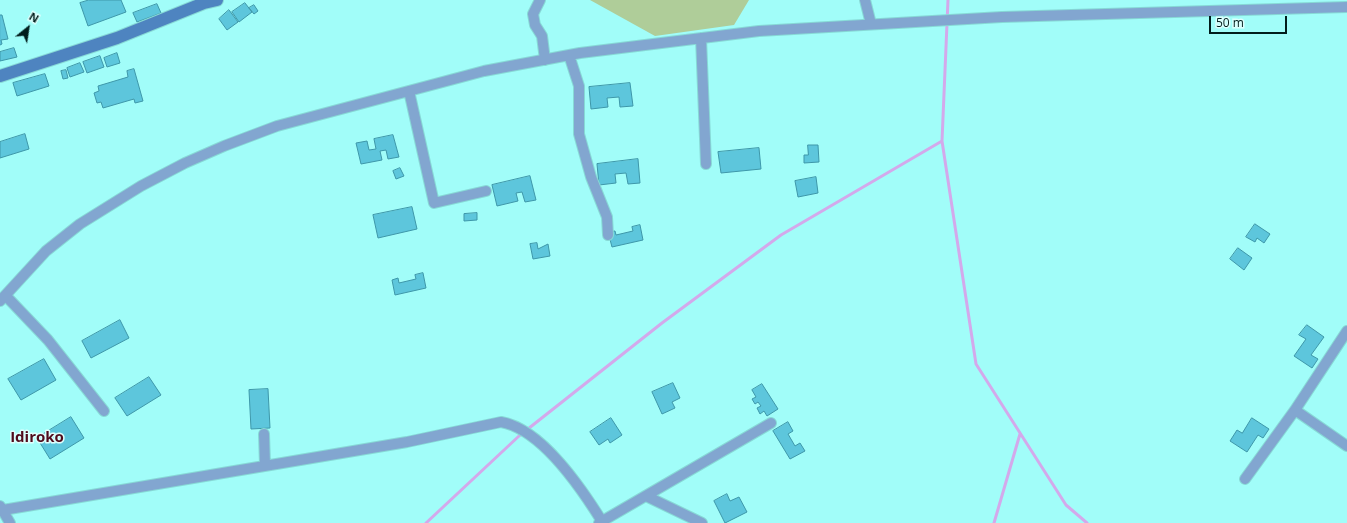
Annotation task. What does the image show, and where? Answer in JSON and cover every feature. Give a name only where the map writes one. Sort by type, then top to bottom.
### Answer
[{"type":"main road","points":[[0,76],[117,38],[202,2],[217,0]]},
{"type":"street","points":[[540,0],[533,14],[535,25],[542,36],[545,60]]},
{"type":"street","points":[[865,0],[871,24]]},
{"type":"street","points":[[104,411],[48,340],[3,299],[46,251],[80,224],[141,186],[185,163],[224,146],[277,126],[484,71],[569,55],[759,31],[1002,17],[1347,7]]},
{"type":"street","points":[[701,38],[706,164]]},
{"type":"street","points":[[569,55],[579,86],[579,134],[591,178],[607,217],[608,235]]},
{"type":"street","points":[[409,91],[434,203],[486,191]]},
{"type":"street","points":[[1245,479],[1295,410],[1347,331]]},
{"type":"street","points":[[1295,410],[1347,446]]},
{"type":"street","points":[[10,523],[1,507],[407,442],[501,422],[509,423],[528,432],[572,475],[601,522],[770,423]]},
{"type":"street","points":[[264,434],[266,465]]},
{"type":"street","points":[[646,496],[702,523]]},
{"type":"green space","points":[[590,0],[749,0],[734,25],[655,36]]},
{"type":"building","points":[[89,0],[121,0],[126,12],[88,26],[80,3]]},
{"type":"building","points":[[245,3],[252,12],[239,22],[232,12]]},
{"type":"building","points":[[157,4],[161,13],[137,22],[133,13]]},
{"type":"building","points":[[254,5],[258,11],[254,14],[249,8]]},
{"type":"building","points":[[229,10],[238,22],[227,30],[219,19]]},
{"type":"building","points":[[0,15],[2,15],[8,39],[1,40],[2,44],[0,45]]},
{"type":"building","points":[[14,48],[17,57],[0,61],[0,52]]},
{"type":"building","points":[[117,53],[120,63],[107,67],[104,58]]},
{"type":"building","points":[[100,56],[104,67],[87,73],[83,62]]},
{"type":"building","points":[[80,63],[84,72],[70,77],[67,68]]},
{"type":"building","points":[[134,69],[143,101],[135,103],[134,99],[103,108],[101,102],[97,103],[94,93],[99,91],[98,86],[128,77],[127,71]]},
{"type":"building","points":[[66,70],[68,78],[63,79],[61,71]]},
{"type":"building","points":[[45,74],[49,86],[17,96],[13,83]]},
{"type":"building","points":[[630,83],[633,106],[620,107],[619,97],[607,98],[608,107],[591,109],[589,87]]},
{"type":"building","points":[[25,134],[29,149],[0,158],[0,142]]},
{"type":"building","points":[[393,135],[399,157],[388,159],[386,150],[380,151],[382,160],[361,164],[356,143],[367,141],[369,150],[376,149],[374,139]]},
{"type":"building","points":[[808,145],[818,145],[819,162],[804,163],[804,155],[808,155]]},
{"type":"building","points":[[759,148],[761,169],[721,173],[718,152]]},
{"type":"building","points":[[638,159],[640,183],[628,184],[626,173],[615,174],[616,183],[599,185],[597,164]]},
{"type":"building","points":[[400,168],[404,176],[396,179],[393,171]]},
{"type":"building","points":[[530,176],[536,200],[525,202],[522,192],[516,193],[518,201],[497,206],[492,185]]},
{"type":"building","points":[[816,177],[818,193],[798,197],[795,181]]},
{"type":"building","points":[[412,207],[417,229],[378,238],[373,215]]},
{"type":"building","points":[[477,213],[477,220],[464,221],[464,214]]},
{"type":"building","points":[[1255,224],[1270,234],[1264,243],[1257,238],[1255,242],[1246,237]]},
{"type":"building","points":[[640,225],[643,240],[612,247],[608,232],[615,231],[616,235],[633,231],[632,227]]},
{"type":"building","points":[[537,243],[538,249],[548,244],[550,256],[533,259],[530,244]]},
{"type":"building","points":[[1238,248],[1252,258],[1244,270],[1230,259]]},
{"type":"building","points":[[423,273],[426,288],[395,295],[392,280],[398,278],[399,283],[416,279],[415,275]]},
{"type":"building","points":[[120,320],[129,338],[91,358],[82,341]]},
{"type":"building","points":[[1307,325],[1324,337],[1311,355],[1318,359],[1312,368],[1294,356],[1306,339],[1299,335]]},
{"type":"building","points":[[44,359],[56,380],[21,400],[8,379]]},
{"type":"building","points":[[149,377],[161,395],[127,416],[115,398]]},
{"type":"building","points":[[673,383],[680,398],[672,402],[675,408],[662,414],[652,392]]},
{"type":"building","points":[[762,384],[778,409],[767,416],[764,411],[760,414],[757,408],[761,406],[758,402],[755,404],[752,399],[756,397],[752,390]]},
{"type":"building","points":[[268,389],[270,428],[251,429],[249,390]]},
{"type":"building","points":[[71,417],[84,438],[50,459],[37,438]]},
{"type":"building","points":[[611,418],[622,435],[610,443],[608,439],[599,445],[590,432]]},
{"type":"building","points":[[1252,418],[1269,429],[1263,438],[1258,435],[1247,452],[1230,441],[1237,430],[1242,433]]},
{"type":"building","points":[[788,422],[793,431],[788,434],[795,446],[800,443],[805,451],[790,459],[773,431]]},
{"type":"building","points":[[727,494],[730,501],[739,497],[747,512],[725,523],[714,501]]},
{"type":"waterway","points":[[948,0],[942,141],[976,364],[1066,505],[1087,523]]},
{"type":"waterway","points":[[426,523],[519,436],[662,323],[781,235],[942,141]]},
{"type":"waterway","points":[[994,523],[1020,434]]},
{"type":"district","name":"Idiroko","points":[[37,438]]}]
